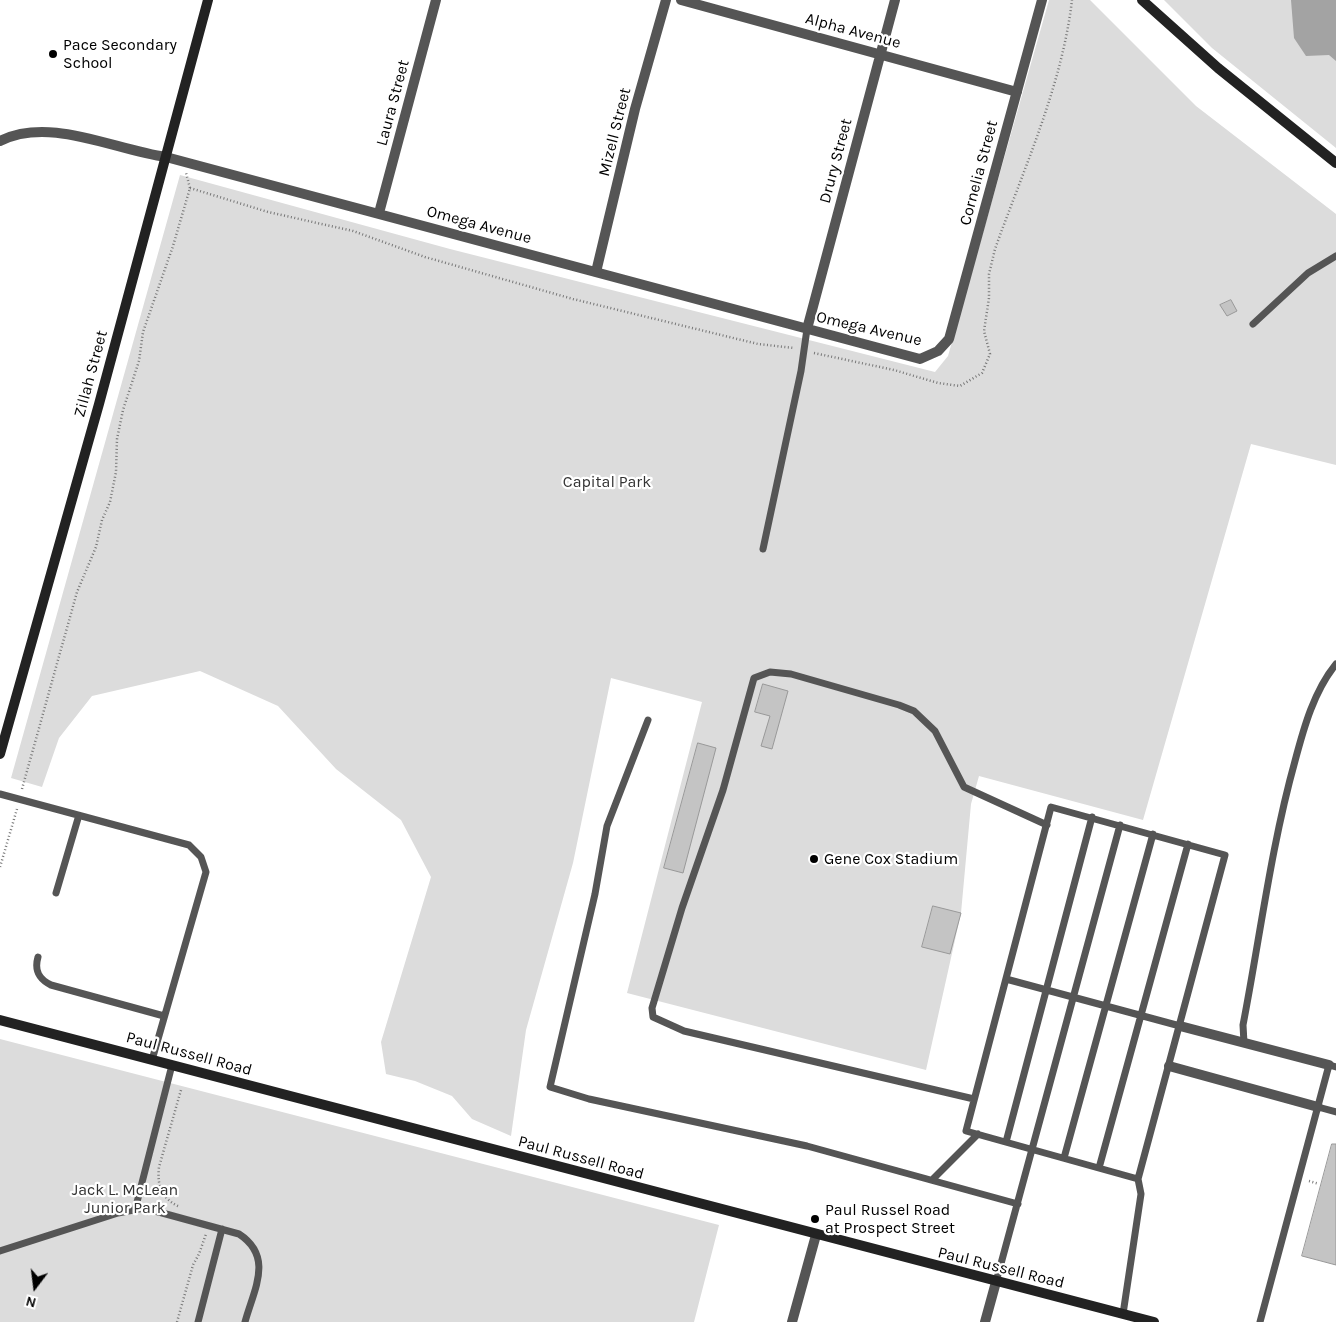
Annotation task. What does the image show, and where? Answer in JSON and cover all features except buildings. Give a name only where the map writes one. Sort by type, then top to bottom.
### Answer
[{"type":"street","name":"Zillah Street","points":[[0,754],[208,0]]},
{"type":"street","name":"Laura Street","points":[[379,213],[436,0]]},
{"type":"street","name":"Mizell Street","points":[[596,272],[635,109],[666,0]]},
{"type":"street","name":"Alpha Avenue","points":[[681,0],[1017,92]]},
{"type":"street","name":"Drury Street","points":[[807,329],[895,0]]},
{"type":"street","name":"Cornelia Street","points":[[938,351],[949,338],[1042,0]]},
{"type":"street","points":[[1142,0],[1218,68],[1336,163]]},
{"type":"street","name":"Omega Avenue","points":[[4,139],[42,131],[56,132],[166,157],[920,359],[938,351]]},
{"type":"street","name":"Paul Russell Road","points":[[0,1020],[1154,1322]]},
{"type":"street","points":[[1180,1026],[1332,1066]]},
{"type":"street","points":[[1169,1066],[1318,1107]]},
{"type":"street","points":[[792,1322],[816,1235]]},
{"type":"street","points":[[985,1322],[996,1282]]},
{"type":"lane","points":[[1253,324],[1308,273],[1336,256]]},
{"type":"lane","points":[[763,549],[807,329]]},
{"type":"lane","points":[[1244,1042],[1243,1025],[1284,799],[1310,711],[1326,676],[1336,664]]},
{"type":"lane","points":[[974,1099],[684,1031],[653,1017],[652,1008],[682,908],[723,790],[754,678],[770,672],[791,674],[899,705],[914,712],[935,731],[964,787],[1046,825]]},
{"type":"lane","points":[[648,720],[607,826],[595,894],[550,1087],[589,1099],[807,1146],[1018,1204]]},
{"type":"lane","points":[[0,794],[189,845],[201,857],[206,872],[152,1060]]},
{"type":"lane","points":[[1122,1314],[1141,1194],[1138,1179],[1226,855],[1051,807],[966,1131],[1138,1179]]},
{"type":"lane","points":[[56,893],[79,815]]},
{"type":"lane","points":[[1006,1142],[1092,817]]},
{"type":"lane","points":[[996,1282],[1120,825]]},
{"type":"lane","points":[[1064,1158],[1153,834]]},
{"type":"lane","points":[[1100,1168],[1188,844]]},
{"type":"lane","points":[[38,957],[36,965],[39,976],[51,985],[164,1016]]},
{"type":"lane","points":[[1006,979],[1180,1026]]},
{"type":"lane","points":[[135,1210],[172,1065]]},
{"type":"lane","points":[[1260,1322],[1318,1107],[1332,1066]]},
{"type":"lane","points":[[1318,1107],[1336,1112]]},
{"type":"lane","points":[[932,1180],[978,1134]]},
{"type":"lane","points":[[0,1251],[118,1213],[144,1208],[239,1234],[249,1241],[256,1250],[260,1260],[259,1272],[245,1322]]},
{"type":"lane","points":[[198,1322],[222,1230]]},
{"type":"path","points":[[0,867],[77,592],[96,547],[102,520],[110,502],[116,472],[117,438],[123,410],[139,361],[143,332],[173,246],[190,188],[268,212],[353,231],[426,257],[573,299],[758,344],[804,350],[894,370],[938,384],[960,386],[982,373],[990,354],[984,330],[989,298],[989,274],[995,249],[1051,96],[1068,27],[1072,0]]},
{"type":"green space","name":"Capital Park","points":[[1049,0],[1090,0],[1196,106],[1336,214],[1336,465],[1251,444],[1143,820],[979,776],[971,804],[961,913],[926,1070],[627,993],[702,702],[611,678],[573,863],[526,1030],[511,1136],[472,1119],[452,1096],[415,1081],[386,1074],[381,1042],[431,877],[401,820],[336,769],[278,706],[200,671],[92,696],[59,738],[42,787],[11,778],[180,175],[450,249],[935,372],[948,356]]},
{"type":"green space","points":[[1164,0],[1336,0],[1336,148],[1212,48]]},
{"type":"green space","name":"Jack L. McLean Junior Park","points":[[0,1039],[719,1225],[694,1322],[0,1322]]},
{"type":"shaded area","points":[[1291,0],[1336,0],[1336,61],[1329,55],[1306,56],[1294,38]]},
{"type":"place","name":"Pace Secondary School","points":[[53,54]]},
{"type":"place","name":"Gene Cox Stadium","points":[[814,859]]},
{"type":"place","name":"Paul Russel Road at Prospect Street","points":[[815,1219]]}]
